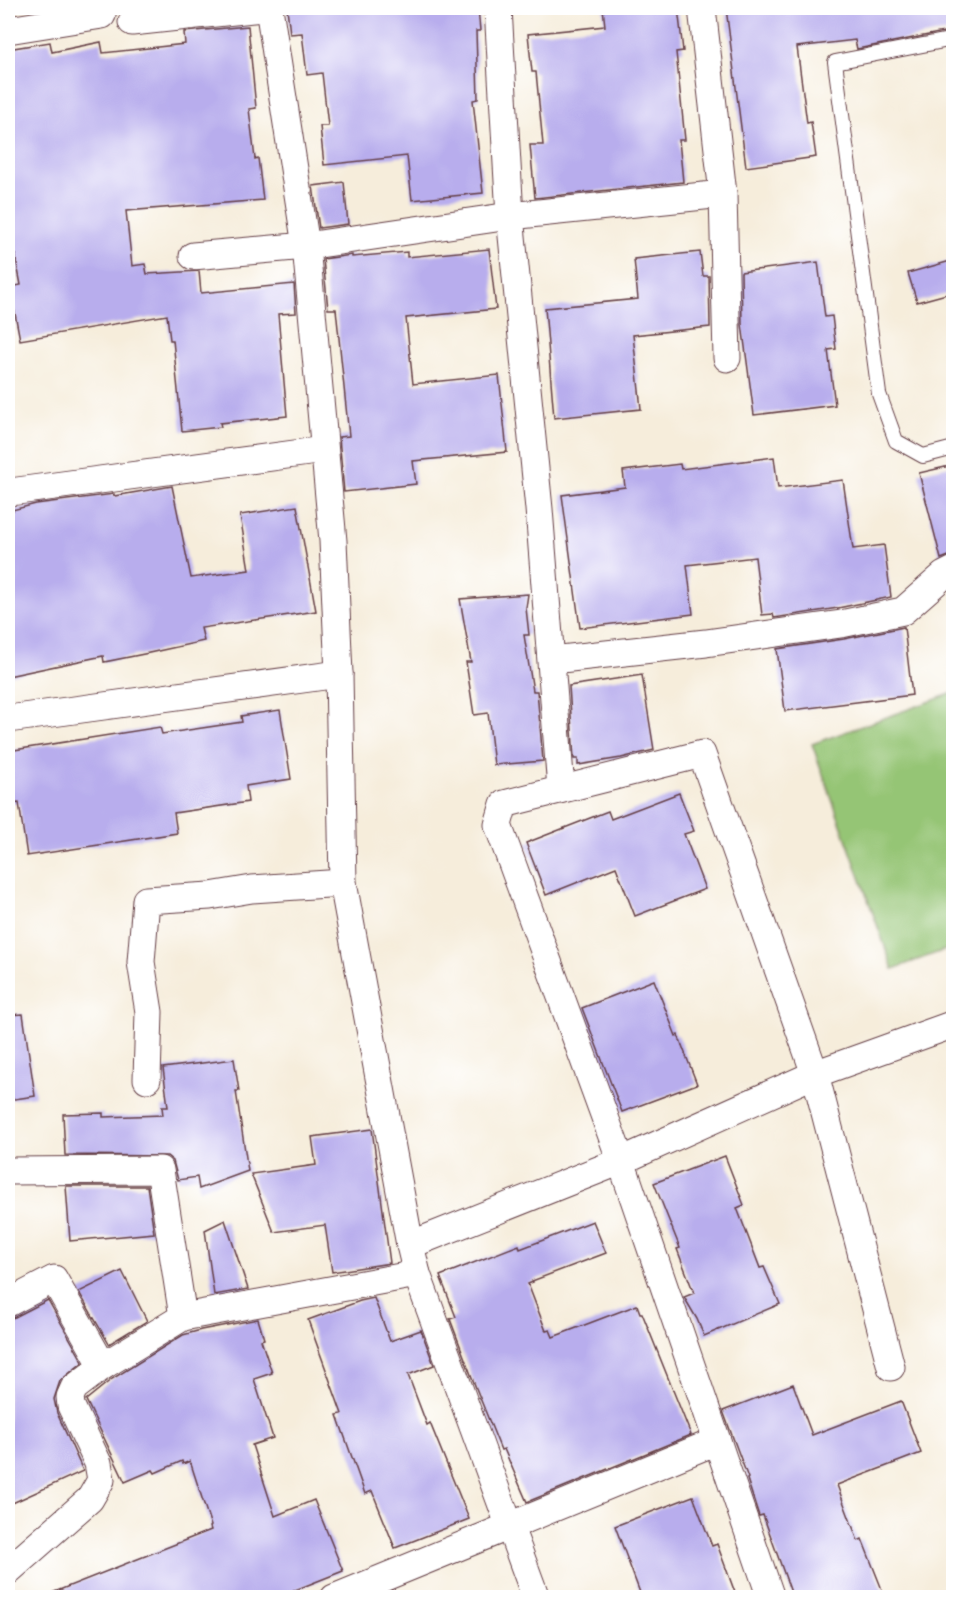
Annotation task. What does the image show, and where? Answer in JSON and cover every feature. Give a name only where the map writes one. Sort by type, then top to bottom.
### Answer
[{"type":"street","points":[[132,22],[262,8]]},
{"type":"street","points":[[269,8],[306,246],[333,541],[339,674],[343,884],[417,1274],[536,1598]]},
{"type":"street","points":[[498,8],[510,216],[538,497],[561,789]]},
{"type":"street","points":[[702,8],[723,194],[727,358]]},
{"type":"street","points":[[8,30],[102,15]]},
{"type":"street","points":[[193,256],[306,246],[510,216],[723,194]]},
{"type":"street","points":[[10,492],[324,450]]},
{"type":"street","points":[[552,660],[706,643],[841,624],[903,611],[954,570]]},
{"type":"street","points":[[8,719],[339,674]]},
{"type":"street","points":[[771,1598],[621,1161],[498,825],[504,804],[702,754],[815,1074],[891,1367]]},
{"type":"street","points":[[147,1079],[149,1012],[141,962],[146,900],[210,896],[252,889],[343,884]]},
{"type":"street","points":[[410,1245],[621,1161],[815,1074],[954,1024]]},
{"type":"street","points":[[8,1171],[160,1170],[183,1317]]},
{"type":"street","points":[[8,1571],[90,1498],[101,1480],[98,1463],[71,1407],[70,1397],[74,1388],[103,1366],[183,1317],[417,1274]]},
{"type":"street","points":[[8,1303],[54,1279],[103,1366]]},
{"type":"street","points":[[334,1598],[510,1524],[717,1442]]},
{"type":"lane","points":[[954,39],[835,62],[879,394],[896,441],[923,456],[954,448]]},
{"type":"green space","points":[[953,693],[953,947],[893,969],[812,744]]},
{"type":"building","points":[[287,8],[478,8],[480,31],[476,31],[478,99],[473,100],[483,193],[412,200],[407,156],[324,165],[320,126],[328,126],[322,73],[307,75],[302,33],[290,34]]},
{"type":"building","points":[[603,8],[678,8],[683,51],[676,52],[685,140],[679,140],[683,182],[535,198],[530,145],[543,145],[536,72],[532,72],[528,34],[605,26]]},
{"type":"building","points":[[726,8],[954,8],[954,30],[857,49],[855,40],[797,47],[807,123],[811,122],[816,157],[746,167]]},
{"type":"building","points":[[248,26],[256,108],[249,109],[263,200],[126,211],[132,266],[145,264],[147,274],[199,271],[201,293],[294,284],[296,313],[278,314],[287,416],[220,423],[221,427],[182,431],[173,340],[170,340],[167,315],[20,340],[10,287],[21,285],[8,217],[8,49],[50,42],[52,52],[101,42],[103,53],[185,44],[184,32]]},
{"type":"building","points":[[344,182],[348,224],[319,228],[313,186]]},
{"type":"building","points":[[489,249],[496,309],[406,318],[413,384],[499,375],[507,452],[413,461],[416,484],[344,492],[339,437],[349,436],[336,309],[328,309],[323,259],[407,252],[407,257]]},
{"type":"building","points":[[700,252],[703,276],[709,276],[710,327],[633,335],[641,409],[554,418],[545,308],[638,299],[634,259]]},
{"type":"building","points":[[954,260],[954,292],[917,302],[908,273]]},
{"type":"building","points":[[818,262],[825,317],[832,316],[836,349],[828,350],[835,405],[754,415],[742,324],[741,272]]},
{"type":"building","points":[[774,457],[778,488],[843,480],[853,549],[884,545],[891,597],[774,618],[773,614],[762,615],[755,557],[687,565],[693,614],[580,628],[562,495],[625,487],[623,471],[680,464],[681,469]]},
{"type":"building","points":[[954,465],[954,554],[941,559],[919,473]]},
{"type":"building","points":[[172,486],[191,578],[249,570],[240,515],[297,506],[316,611],[201,628],[204,641],[104,662],[103,656],[8,676],[8,511],[36,504],[114,494],[114,496]]},
{"type":"building","points":[[528,594],[526,608],[529,635],[524,635],[533,691],[537,691],[543,761],[494,765],[488,713],[474,715],[466,662],[471,662],[460,599]]},
{"type":"building","points":[[904,627],[912,695],[785,711],[777,649]]},
{"type":"building","points":[[642,675],[654,750],[578,765],[578,759],[574,759],[569,686]]},
{"type":"building","points":[[280,710],[291,779],[246,786],[248,802],[174,813],[177,833],[27,856],[19,803],[10,804],[8,751],[160,727],[162,734],[242,722],[241,716]]},
{"type":"building","points":[[679,793],[694,831],[684,834],[705,889],[635,916],[616,867],[546,895],[526,843],[608,811],[611,819]]},
{"type":"building","points":[[654,980],[697,1084],[622,1112],[582,1008]]},
{"type":"building","points":[[23,1014],[35,1096],[8,1100],[8,1015]]},
{"type":"building","points":[[234,1059],[239,1091],[236,1091],[248,1171],[199,1189],[197,1177],[178,1180],[173,1161],[167,1156],[65,1155],[63,1114],[103,1113],[103,1117],[163,1115],[162,1107],[168,1107],[163,1068]]},
{"type":"building","points":[[372,1129],[390,1263],[332,1272],[325,1225],[274,1232],[251,1174],[316,1165],[312,1137]]},
{"type":"building","points":[[725,1156],[744,1205],[737,1208],[760,1268],[764,1267],[780,1304],[704,1336],[684,1297],[694,1293],[677,1249],[680,1248],[654,1183]]},
{"type":"building","points":[[66,1186],[147,1186],[154,1233],[70,1241]]},
{"type":"building","points":[[225,1220],[248,1289],[214,1295],[205,1230]]},
{"type":"building","points":[[593,1221],[606,1253],[528,1284],[546,1331],[550,1330],[553,1337],[637,1305],[691,1435],[527,1502],[504,1449],[501,1450],[476,1388],[450,1319],[456,1317],[440,1276],[519,1245],[520,1249]]},
{"type":"building","points":[[122,1271],[147,1321],[109,1344],[79,1292]]},
{"type":"building","points":[[374,1298],[390,1341],[421,1330],[434,1365],[408,1375],[427,1425],[430,1423],[469,1519],[395,1548],[372,1491],[365,1494],[337,1415],[342,1414],[308,1320]]},
{"type":"building","points":[[48,1300],[83,1362],[60,1381],[54,1399],[57,1413],[83,1471],[8,1505],[8,1319]]},
{"type":"building","points":[[258,1319],[264,1339],[261,1340],[272,1373],[254,1379],[273,1438],[252,1445],[275,1516],[314,1500],[343,1571],[275,1598],[44,1598],[44,1596],[211,1530],[190,1461],[183,1464],[182,1461],[155,1473],[153,1470],[125,1482],[86,1400],[112,1379],[183,1335]]},
{"type":"building","points":[[793,1384],[812,1435],[901,1401],[921,1453],[837,1485],[858,1541],[862,1539],[883,1592],[869,1598],[793,1598],[763,1515],[759,1516],[748,1478],[723,1411]]},
{"type":"building","points":[[693,1496],[712,1546],[717,1544],[737,1598],[642,1598],[615,1526]]}]
